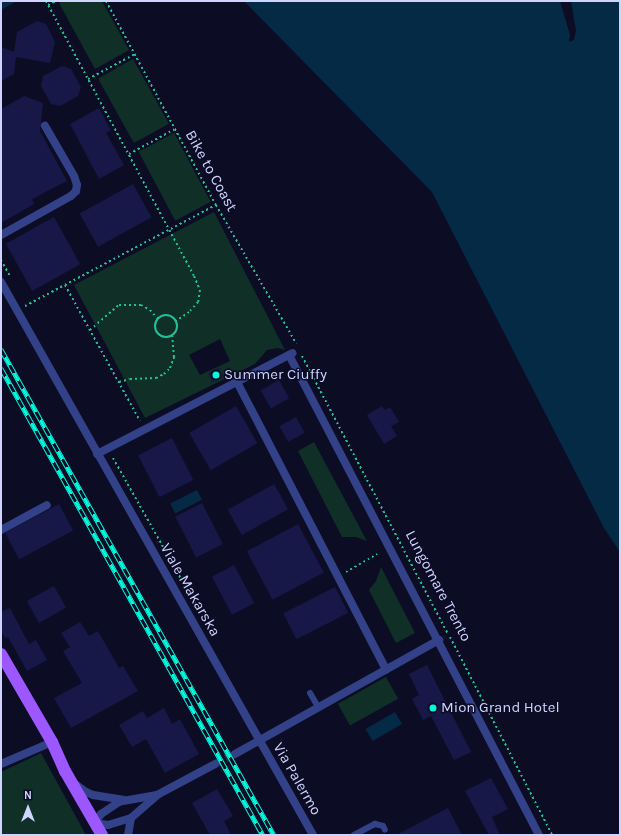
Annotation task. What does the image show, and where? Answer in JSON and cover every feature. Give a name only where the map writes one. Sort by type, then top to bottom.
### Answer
[{"type":"main road","points":[[1,654],[52,742],[94,823],[102,835]]},
{"type":"street","points":[[1,236],[70,196],[76,191],[77,185],[74,176],[45,126]]},
{"type":"street","name":"Viale Makarska","points":[[1,282],[259,741]]},
{"type":"street","points":[[97,454],[294,353]]},
{"type":"street","name":"Lungomare Trento","points":[[294,353],[539,835]]},
{"type":"street","points":[[237,382],[386,670]]},
{"type":"street","points":[[1,530],[47,505]]},
{"type":"street","points":[[259,741],[439,640]]},
{"type":"street","name":"Via Palermo","points":[[235,754],[259,741],[313,835]]},
{"type":"street","points":[[1,764],[52,742]]},
{"type":"street","points":[[94,823],[108,825],[131,818],[157,795],[215,764]]},
{"type":"street","points":[[71,780],[86,792],[107,798],[124,800],[157,795]]},
{"type":"street","points":[[94,823],[104,811],[124,800]]},
{"type":"street","points":[[128,835],[131,818]]},
{"type":"lane","points":[[310,693],[318,707]]},
{"type":"lane","points":[[354,835],[376,824],[383,826],[385,830]]},
{"type":"path","points":[[46,1],[170,230],[200,290],[198,302],[189,312],[176,321]]},
{"type":"path","points":[[48,5],[56,1]]},
{"type":"path","name":"Bike to Coast","points":[[106,1],[294,353]]},
{"type":"path","points":[[88,80],[135,54]]},
{"type":"path","points":[[129,154],[175,129]]},
{"type":"path","points":[[17,310],[216,206]]},
{"type":"path","points":[[65,285],[145,430]]},
{"type":"path","points":[[90,330],[120,305],[141,305],[150,310],[158,319]]},
{"type":"path","points":[[119,382],[130,379],[156,378],[164,374],[170,368],[174,357],[172,336],[178,328],[176,321],[168,315],[158,319],[155,326],[158,333],[164,337],[172,336]]},
{"type":"path","name":"Lungomare Trento","points":[[294,353],[552,835]]},
{"type":"path","points":[[346,572],[377,554]]},
{"type":"green space","points":[[63,1],[102,1],[129,50],[95,69],[59,3]]},
{"type":"green space","points":[[133,59],[169,124],[134,143],[98,78]]},
{"type":"green space","points":[[174,133],[211,202],[175,221],[139,152]]},
{"type":"green space","points":[[214,212],[285,350],[278,348],[267,350],[255,364],[145,418],[74,285]],"holes":[[[220,339],[230,361],[200,375],[189,355]]]},
{"type":"green space","points":[[314,442],[367,541],[356,537],[342,537],[298,451]]},
{"type":"green space","points":[[381,567],[415,633],[396,643],[369,590],[376,581]]},
{"type":"green space","points":[[386,677],[398,699],[350,726],[338,704]]},
{"type":"green space","points":[[41,753],[86,835],[1,835],[1,772]]},
{"type":"water","points":[[1,1],[17,1],[1,10]]},
{"type":"water","points":[[244,1],[620,1],[620,552],[604,528],[432,192]]},
{"type":"water","points":[[197,490],[202,500],[175,513],[170,504]]},
{"type":"water","points":[[395,712],[402,724],[373,741],[366,729]]},
{"type":"pier","points":[[560,1],[571,1],[576,31],[574,40],[569,42],[570,35]]},
{"type":"building","points":[[37,21],[46,24],[55,42],[50,63],[16,57],[14,74],[1,81],[1,47],[14,52],[17,32]]},
{"type":"building","points":[[62,66],[71,69],[81,87],[78,96],[60,106],[51,104],[41,86],[43,76]]},
{"type":"building","points":[[24,96],[43,103],[40,131],[67,181],[32,199],[34,204],[1,223],[1,109]]},
{"type":"building","points":[[99,108],[111,130],[106,133],[124,165],[99,179],[70,124]]},
{"type":"building","points":[[133,184],[151,217],[98,247],[80,214]]},
{"type":"building","points":[[54,217],[80,264],[32,291],[6,244]]},
{"type":"building","name":"Summer Ciuffy","points":[[219,368],[223,377],[212,382],[208,373]]},
{"type":"building","points":[[279,380],[289,398],[271,409],[261,390]]},
{"type":"building","points":[[236,406],[258,443],[211,470],[189,433]]},
{"type":"building","points":[[382,406],[385,410],[390,407],[399,422],[391,426],[397,436],[384,444],[367,415]]},
{"type":"building","points":[[296,417],[305,433],[288,442],[279,426]]},
{"type":"building","points":[[172,438],[193,480],[159,497],[138,455]]},
{"type":"building","points":[[274,484],[288,509],[242,535],[228,510]]},
{"type":"building","points":[[202,503],[223,544],[196,558],[175,517]]},
{"type":"building","points":[[59,504],[73,530],[19,559],[5,533]]},
{"type":"building","points":[[298,524],[324,573],[273,600],[247,551]]},
{"type":"building","points":[[234,565],[254,603],[232,615],[212,577]]},
{"type":"building","points":[[54,586],[66,608],[39,623],[27,601]]},
{"type":"building","points":[[335,587],[348,613],[296,639],[283,613]]},
{"type":"building","points":[[10,608],[29,644],[36,640],[47,660],[27,671],[8,637],[5,638],[1,631],[1,612]]},
{"type":"building","points":[[80,622],[89,636],[98,631],[119,668],[123,666],[138,691],[71,728],[54,698],[82,683],[63,651],[70,647],[61,633]]},
{"type":"building","name":"Mion Grand Hotel","points":[[427,665],[471,752],[454,760],[431,716],[423,720],[412,699],[419,695],[409,674]]},
{"type":"building","points":[[164,708],[172,724],[180,719],[199,754],[165,773],[146,739],[132,747],[119,725],[143,711],[147,718]]},
{"type":"building","points":[[491,778],[508,809],[492,817],[500,835],[489,835],[465,791]]},
{"type":"building","points":[[217,789],[233,816],[224,821],[231,835],[210,835],[192,803]]},
{"type":"building","points":[[448,808],[462,835],[396,835]]},
{"type":"tunnel","points":[[215,764],[235,754]]},
{"type":"railway","points":[[1,349],[274,835]]},
{"type":"railway","points":[[1,368],[263,835]]},
{"type":"place","name":"Summer Ciuffy","points":[[216,375]]},
{"type":"place","name":"Mion Grand Hotel","points":[[433,708]]}]
